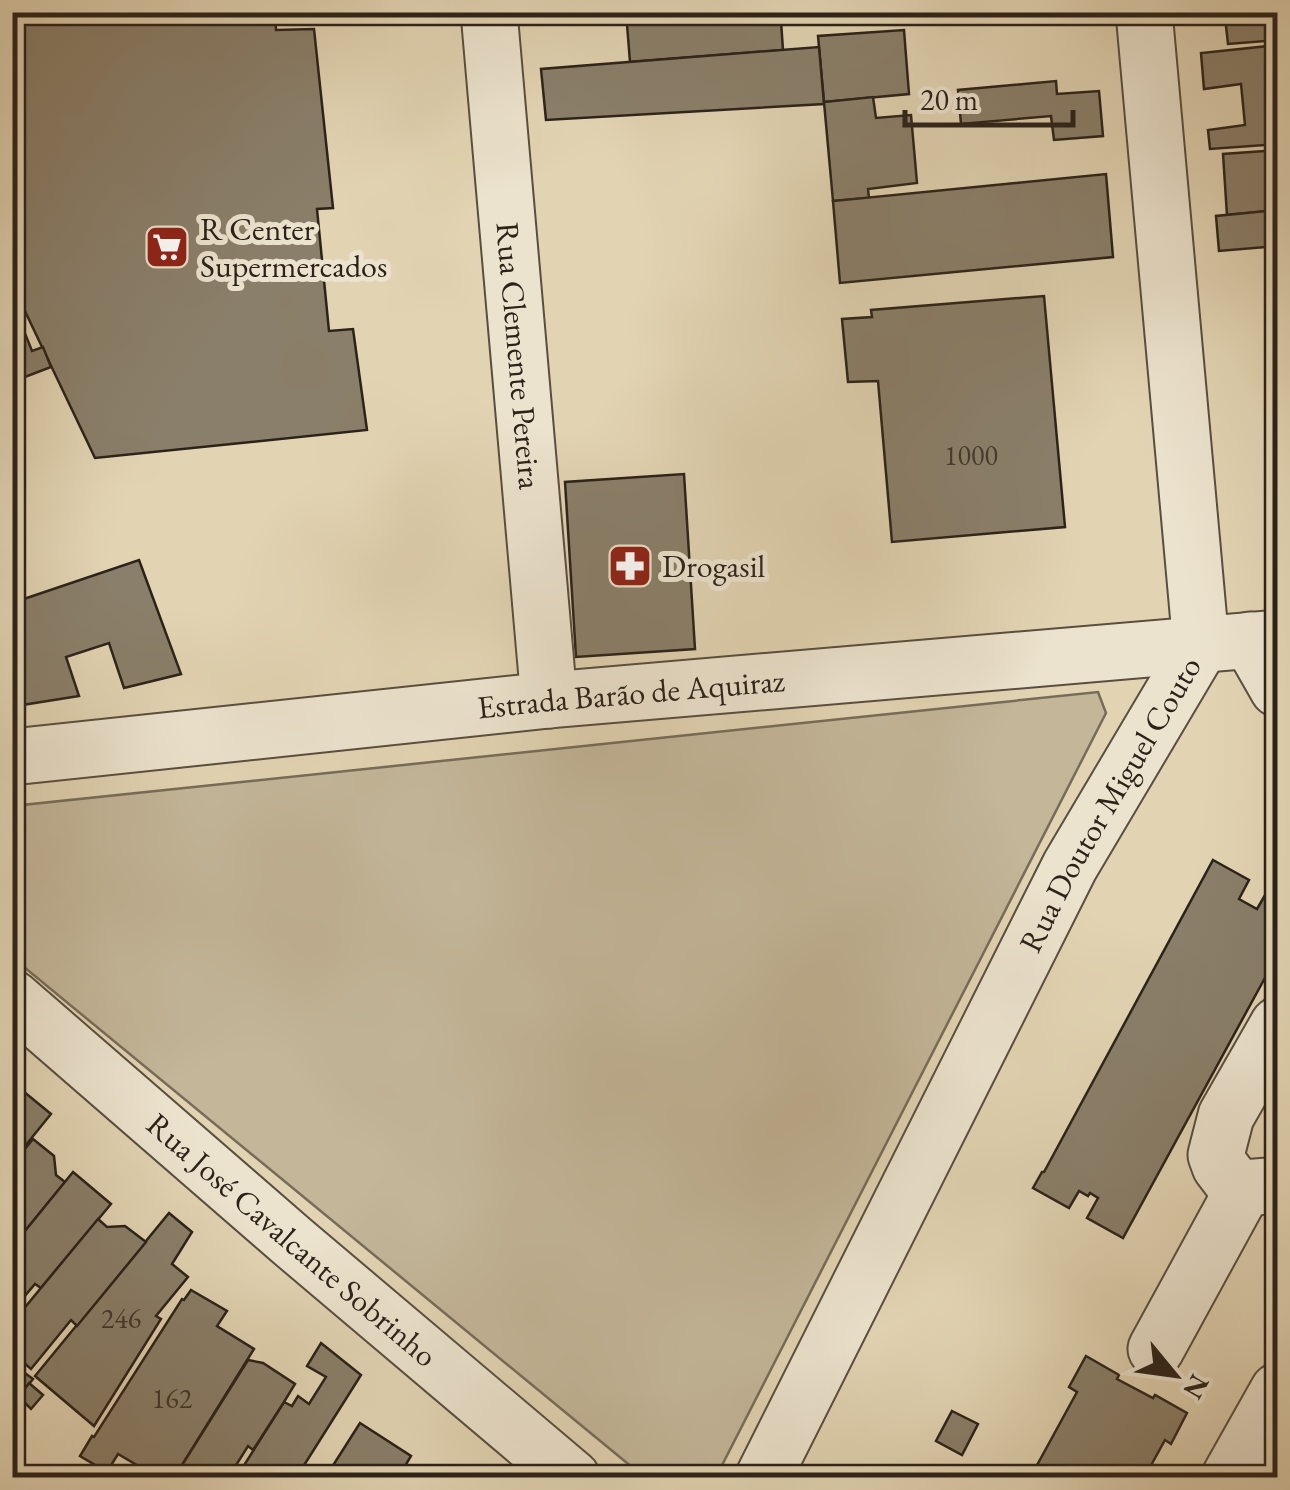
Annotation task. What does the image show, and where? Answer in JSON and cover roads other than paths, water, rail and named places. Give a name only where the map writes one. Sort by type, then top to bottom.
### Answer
[{"type":"street","name":"Rua Clemente Pereira","points":[[489,12],[549,700]]},
{"type":"street","name":"Rua Doutor Miguel Couto","points":[[763,1478],[1070,866],[1243,641],[1144,12]]},
{"type":"street","name":"Estrada Barão de Aquiraz","points":[[12,757],[549,700],[1243,641]]},
{"type":"street","points":[[1243,641],[1278,689]]},
{"type":"street","name":"Rua José Cavalcante Sobrinho","points":[[12,998],[292,1242],[572,1478]]},
{"type":"street","points":[[1156,1349],[1261,1187],[1233,1183],[1216,1155],[1226,1116],[1278,1025]]},
{"type":"street","points":[[1229,1478],[1278,1391]]},
{"type":"place","name":"R Center Supermercados","points":[[167,247]]},
{"type":"place","name":"Drogasil","points":[[630,566]]}]
